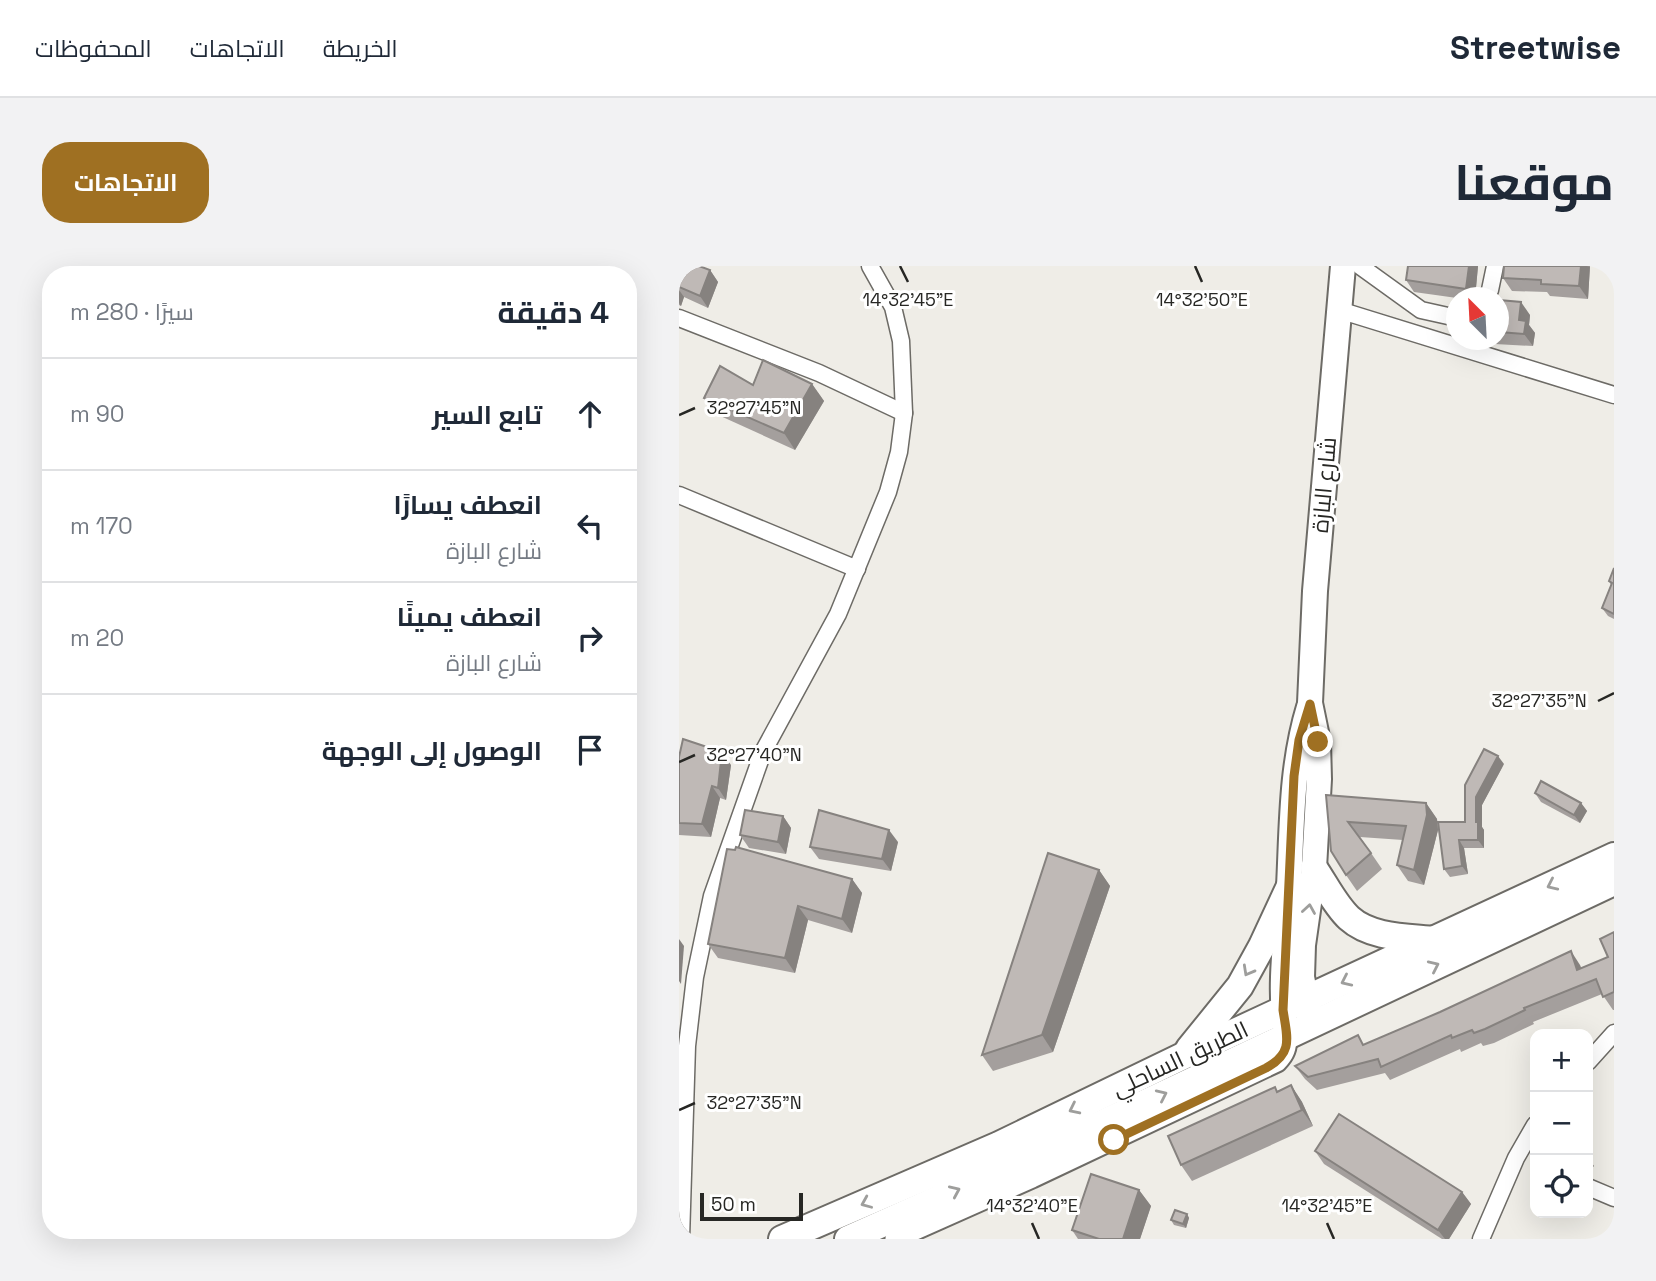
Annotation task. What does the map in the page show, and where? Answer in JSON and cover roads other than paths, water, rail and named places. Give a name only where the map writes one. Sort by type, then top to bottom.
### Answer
[{"type":"highway","name":"الطريق الساحلي","points":[[848,1239],[1007,1168],[1297,1017],[1435,940],[1614,856]]},
{"type":"highway","points":[[1314,868],[1347,916],[1360,926],[1375,932],[1435,940]]},
{"type":"highway","name":"الطريق الساحلي","points":[[782,1239],[999,1146],[1183,1056],[1297,1017],[1614,882]]},
{"type":"highway","points":[[1183,1056],[1240,986],[1289,888]]},
{"type":"main road","name":"شارع البازة","points":[[1297,1017],[1314,868],[1319,779],[1318,742],[1310,704],[1315,591],[1343,266]]},
{"type":"main road","name":"شارع البازة","points":[[1297,1017],[1289,888],[1294,776],[1299,740],[1310,704]]},
{"type":"street","points":[[681,1239],[687,1046],[695,977],[712,896],[763,752],[838,614],[888,492],[899,452],[904,413],[901,341],[893,307],[870,266]]},
{"type":"street","points":[[1360,266],[1421,310],[1446,316]]},
{"type":"street","points":[[1491,287],[1495,266]]},
{"type":"street","points":[[1339,310],[1614,395]]},
{"type":"street","points":[[679,318],[819,373],[904,413]]},
{"type":"street","points":[[679,495],[857,569]]},
{"type":"street","points":[[895,1239],[920,1234],[1277,1062],[1284,1055],[1297,1017]]},
{"type":"street","points":[[1593,1056],[1614,1033]]},
{"type":"street","points":[[1481,1239],[1529,1147]]},
{"type":"street","points":[[1593,1189],[1614,1198]]}]
